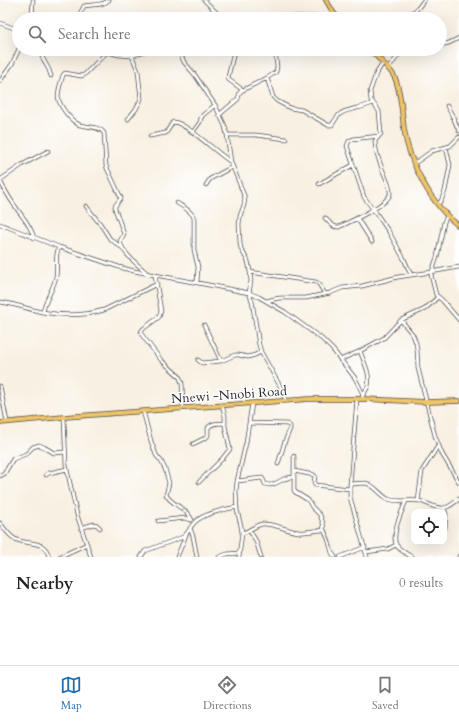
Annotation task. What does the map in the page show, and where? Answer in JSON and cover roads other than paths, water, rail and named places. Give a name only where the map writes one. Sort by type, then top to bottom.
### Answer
[{"type":"main road","points":[[326,0],[334,12]]},
{"type":"main road","points":[[375,56],[388,68],[395,79],[398,88],[404,131],[413,163],[423,183],[438,204],[447,216],[457,224]]},
{"type":"main road","name":"Nnewi -Nnobi Road","points":[[0,423],[64,416],[222,406],[286,400],[357,399],[363,397],[427,402],[459,401]]},
{"type":"street","points":[[33,12],[34,0]]},
{"type":"street","points":[[81,12],[84,6],[104,4],[109,0]]},
{"type":"street","points":[[204,0],[216,12]]},
{"type":"street","points":[[412,12],[424,0]]},
{"type":"street","points":[[0,23],[12,27]]},
{"type":"street","points":[[447,43],[459,38]]},
{"type":"street","points":[[0,81],[16,56]]},
{"type":"street","points":[[42,56],[51,76]]},
{"type":"street","points":[[103,56],[81,76],[65,73],[58,92],[58,102],[74,122],[80,125],[102,130],[104,133],[106,166],[121,198],[115,206],[124,234],[120,241],[121,247]]},
{"type":"street","points":[[128,118],[136,109],[141,98],[138,71],[132,56]]},
{"type":"street","points":[[181,56],[215,105],[225,126],[232,167],[245,198],[239,224],[240,243],[241,249],[248,261],[251,281],[249,293],[252,301],[259,345],[261,352],[286,400]]},
{"type":"street","points":[[233,56],[228,77],[229,80],[243,90]]},
{"type":"street","points":[[219,115],[238,99],[240,92],[271,76],[277,70],[276,56]]},
{"type":"street","points":[[388,68],[397,56]]},
{"type":"street","points":[[325,218],[333,226],[339,227],[383,204],[387,200],[390,193],[377,155],[375,144],[375,141],[382,131],[379,112],[370,96],[370,91],[376,74],[383,64]]},
{"type":"street","points":[[267,78],[273,97],[277,101],[290,108],[302,110],[328,125],[332,125],[336,117],[342,112],[373,103]]},
{"type":"street","points":[[193,132],[200,122],[200,118],[215,105]]},
{"type":"street","points":[[447,106],[459,131]]},
{"type":"street","points":[[150,136],[166,133],[171,124],[178,122],[231,162]]},
{"type":"street","points":[[227,135],[256,135],[286,139]]},
{"type":"street","points":[[379,136],[352,139],[349,141],[347,146],[364,197],[389,232],[411,275]]},
{"type":"street","points":[[413,163],[418,162],[432,151],[450,146],[459,137]]},
{"type":"street","points":[[438,204],[445,192],[450,164],[446,147]]},
{"type":"street","points":[[34,238],[31,228],[13,204],[0,181],[48,151]]},
{"type":"street","points":[[319,184],[353,166]]},
{"type":"street","points":[[206,185],[210,179],[232,167]]},
{"type":"street","points":[[177,203],[193,215],[194,218],[194,250],[198,267],[197,282]]},
{"type":"street","points":[[86,206],[110,239],[121,247],[147,273]]},
{"type":"street","points":[[447,216],[444,222],[437,257],[431,275],[436,295],[459,320]]},
{"type":"street","points":[[357,218],[372,242]]},
{"type":"street","points":[[457,224],[459,218]]},
{"type":"street","points":[[0,224],[59,248],[101,262],[126,269],[249,293],[267,301],[286,312],[317,335],[333,350],[355,378],[363,397]]},
{"type":"street","points":[[43,312],[44,304],[57,274],[56,252],[59,248]]},
{"type":"street","points":[[267,301],[274,299],[306,298],[325,294],[342,288],[362,286],[411,275],[459,267]]},
{"type":"street","points":[[250,272],[316,282],[325,294]]},
{"type":"street","points":[[155,275],[161,311],[157,319],[142,329],[141,332],[157,355],[179,376],[182,383],[183,408]]},
{"type":"street","points":[[0,302],[43,312],[65,315],[95,313],[156,284]]},
{"type":"street","points":[[340,360],[360,352],[384,338],[401,320],[425,309],[438,297]]},
{"type":"street","points":[[401,320],[413,335],[416,343],[418,368],[438,446],[459,482]]},
{"type":"street","points":[[204,325],[221,361]]},
{"type":"street","points":[[198,360],[202,363],[221,361],[235,355],[248,357],[261,352]]},
{"type":"street","points":[[360,352],[367,367],[368,379],[368,385],[363,397]]},
{"type":"street","points":[[0,386],[7,422]]},
{"type":"street","points":[[357,399],[350,497],[367,557]]},
{"type":"street","points":[[219,557],[227,554],[239,555],[242,532],[237,507],[236,491],[252,403]]},
{"type":"street","points":[[199,482],[229,451],[230,446],[224,423],[222,406]]},
{"type":"street","points":[[143,411],[156,455],[162,461],[169,483],[166,496],[186,512],[193,521]]},
{"type":"street","points":[[64,416],[67,469],[77,515],[91,557]]},
{"type":"street","points":[[193,444],[207,437],[208,428],[210,425],[224,423]]},
{"type":"street","points":[[249,423],[287,424],[290,426],[278,464]]},
{"type":"street","points":[[0,476],[4,474],[13,459],[26,454],[32,447],[38,445],[54,453],[65,452]]},
{"type":"street","points":[[418,501],[422,471],[438,446]]},
{"type":"street","points":[[294,456],[295,492],[308,500],[312,507],[320,515],[334,557]]},
{"type":"street","points":[[46,475],[67,469]]},
{"type":"street","points":[[294,471],[314,475],[315,485],[350,486],[365,483],[369,484],[382,496],[398,501],[418,501],[444,508],[459,499]]},
{"type":"street","points":[[237,481],[262,478],[265,484],[269,486],[284,479],[294,477]]},
{"type":"street","points":[[406,501],[397,524],[395,539],[396,545],[412,557]]},
{"type":"street","points":[[158,521],[185,518],[193,521],[220,510],[237,507]]},
{"type":"street","points":[[177,557],[193,521]]},
{"type":"street","points":[[0,523],[14,539],[33,542],[44,547],[48,551],[49,557]]},
{"type":"street","points":[[81,528],[94,524],[100,528]]},
{"type":"street","points":[[242,532],[250,531],[260,524],[275,525],[296,532],[324,530]]},
{"type":"street","points":[[190,528],[193,536],[196,557]]},
{"type":"street","points":[[250,531],[256,541],[261,557]]},
{"type":"street","points":[[141,557],[144,551],[186,535]]},
{"type":"street","points":[[59,557],[87,544]]},
{"type":"street","points":[[366,552],[388,549],[396,545]]},
{"type":"street","points":[[340,557],[365,547]]}]
